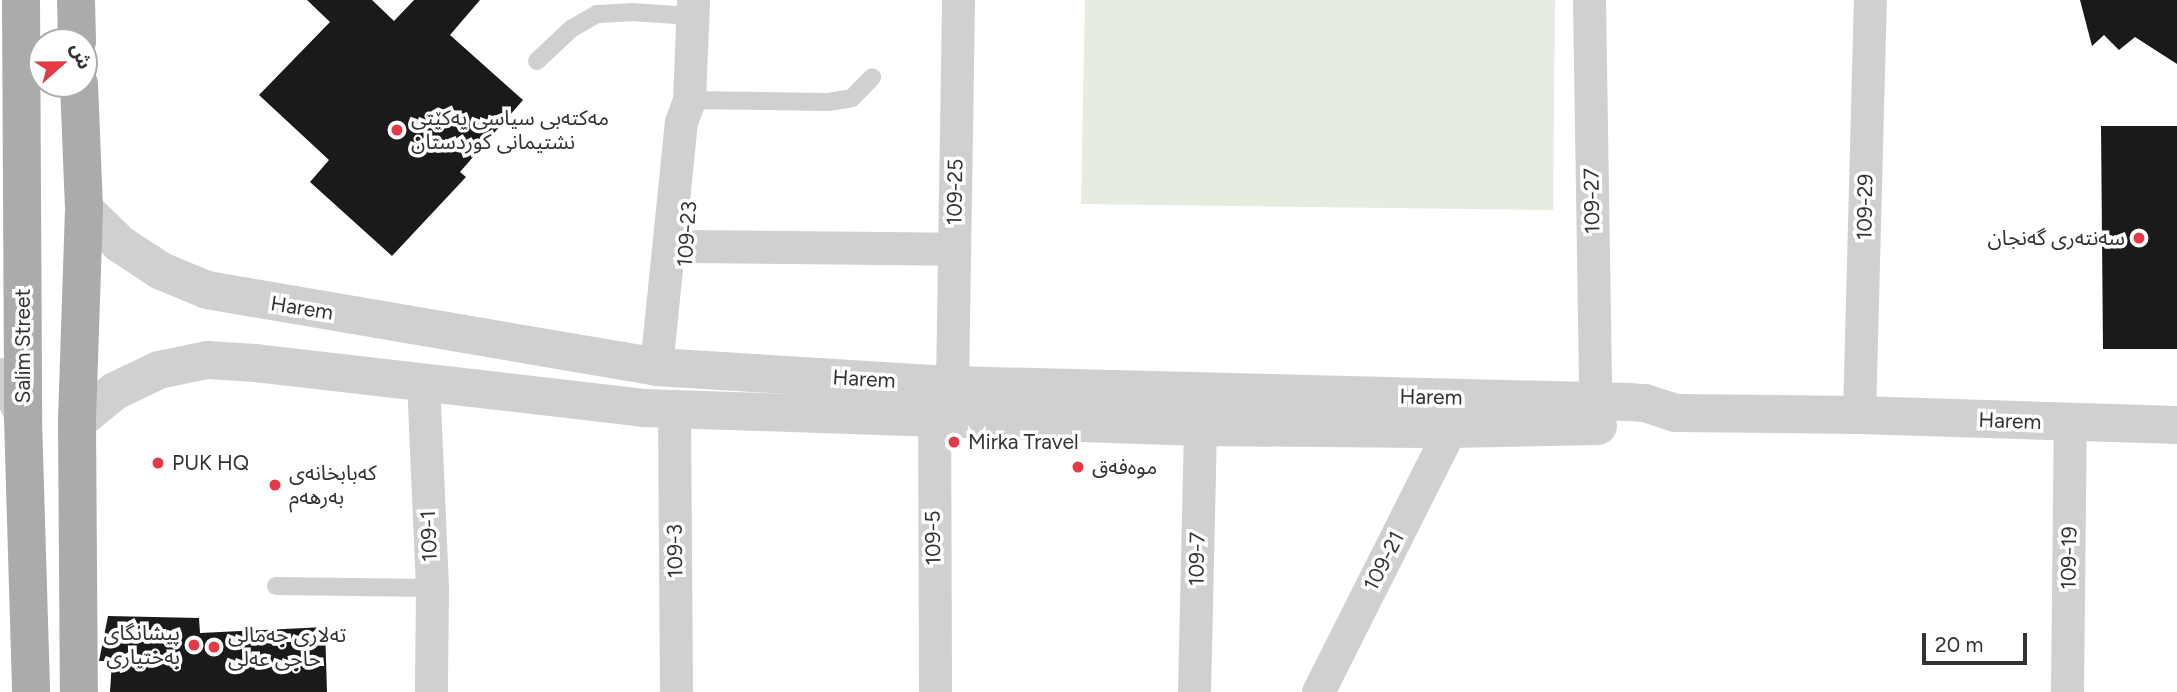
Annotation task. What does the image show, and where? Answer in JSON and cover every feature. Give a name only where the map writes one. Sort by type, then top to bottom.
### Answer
[{"type":"main road","name":"Salim Street","points":[[21,0],[12,143],[31,692]]},
{"type":"main road","points":[[76,0],[77,28]]},
{"type":"main road","points":[[79,692],[77,422],[84,209],[80,98]]},
{"type":"street","name":"109-25","points":[[940,396],[954,249],[958,0]]},
{"type":"street","name":"109-27","points":[[1589,0],[1595,401]]},
{"type":"street","name":"109-29","points":[[1859,415],[1870,0]]},
{"type":"street","name":"109-23","points":[[667,368],[681,122],[689,100],[692,8]]},
{"type":"street","name":"109-23","points":[[667,368],[687,246],[696,118],[689,100]]},
{"type":"street","name":"Harem","points":[[84,209],[120,244],[161,271],[206,290],[667,368],[940,396],[1200,427],[1450,429],[1627,425],[1660,420],[1675,413]]},
{"type":"street","points":[[687,246],[954,249]]},
{"type":"street","name":"Harem","points":[[77,422],[115,391],[159,370],[207,360],[423,381],[659,409],[940,396],[1595,401],[1646,403],[1675,413],[1859,415],[2070,424],[2177,425]]},
{"type":"street","points":[[659,409],[667,368]]},
{"type":"street","points":[[0,374],[23,419]]},
{"type":"street","name":"109-1","points":[[423,381],[432,588],[431,692]]},
{"type":"street","name":"109-5","points":[[935,692],[940,396]]},
{"type":"street","name":"109-3","points":[[659,409],[676,692]]},
{"type":"street","name":"109-19","points":[[2067,692],[2070,424]]},
{"type":"street","name":"109-7","points":[[1194,692],[1200,427]]},
{"type":"street","name":"109-21","points":[[1318,692],[1450,429]]},
{"type":"lane","points":[[537,61],[571,29],[597,14],[692,8]]},
{"type":"lane","points":[[689,100],[828,102],[852,98],[872,76]]},
{"type":"lane","points":[[276,586],[432,588]]},
{"type":"shaded area","points":[[1085,0],[1555,0],[1553,210],[1081,204]]},
{"type":"building","name":"مەکتەبی سیاسی یەکێتی نشتیمانی کوردستان","points":[[307,0],[372,0],[394,21],[414,0],[480,0],[450,35],[523,100],[460,172],[466,177],[392,256],[310,182],[329,160],[259,95],[330,22]]},
{"type":"building","points":[[2080,0],[2177,0],[2177,64],[2135,37],[2119,50],[2104,35],[2092,46]]},
{"type":"building","name":"سەنتەری گەنجان","points":[[2101,126],[2177,126],[2177,349],[2103,349]]},
{"type":"building","name":"تەلاری جەمالی حاجی عەلی","points":[[108,616],[199,618],[200,633],[325,627],[327,692],[110,692],[112,661],[99,661]]},
{"type":"place","name":"مەکتەبی سیاسی یەکێتی نشتیمانی کوردستان","points":[[397,130]]},
{"type":"place","name":"سەنتەری گەنجان","points":[[2139,238]]},
{"type":"place","name":"Mirka Travel","points":[[954,442]]},
{"type":"place","name":"PUK HQ","points":[[158,463]]},
{"type":"place","name":"موەفەق","points":[[1078,467]]},
{"type":"place","name":"کەبابخانەی بەرهەم","points":[[275,485]]},
{"type":"place","name":"پیشانگای بەختیاری","points":[[194,645]]},
{"type":"place","name":"تەلاری جەمالی حاجی عەلی","points":[[214,647]]}]
